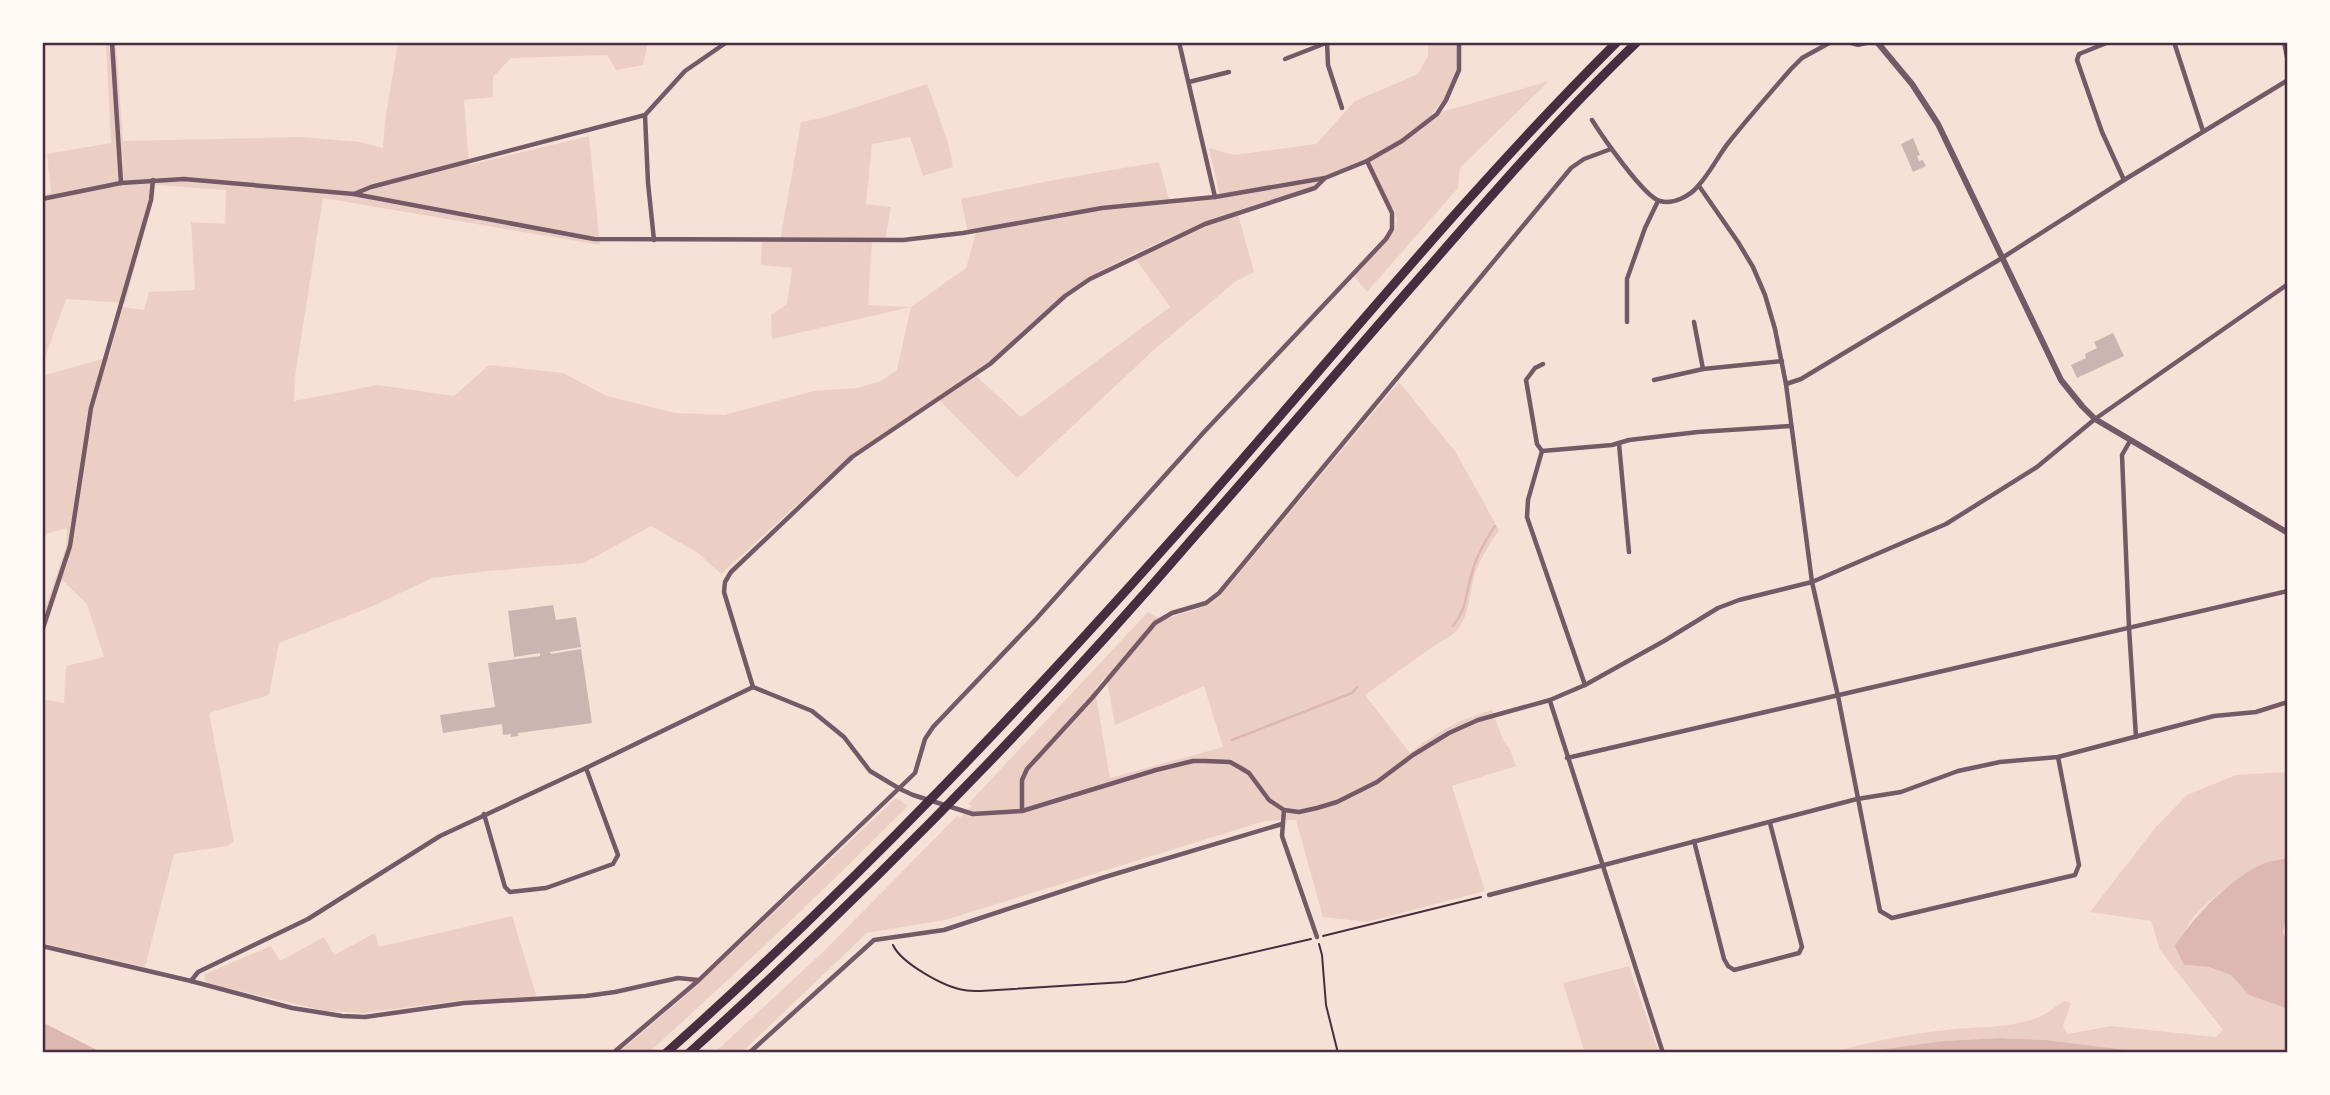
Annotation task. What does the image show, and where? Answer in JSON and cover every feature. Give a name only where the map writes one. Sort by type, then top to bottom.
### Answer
[{"type":"highway","points":[[666,1053],[825,906],[946,785],[1112,608],[1504,159],[1617,42]]},
{"type":"highway","points":[[689,1053],[781,969],[959,793],[1199,533],[1518,165],[1637,42]]},
{"type":"street","points":[[112,42],[121,183]]},
{"type":"street","points":[[354,194],[371,187],[645,115],[685,71],[727,42]]},
{"type":"street","points":[[1179,42],[1215,197]]},
{"type":"street","points":[[1285,59],[1328,42],[1328,65],[1342,108]]},
{"type":"street","points":[[42,199],[121,183],[184,178],[354,194],[594,239],[903,240],[963,233],[1102,208],[1215,197],[1325,178],[1367,161],[1402,142],[1437,114],[1459,70],[1459,42]]},
{"type":"street","points":[[1592,120],[1611,149],[1650,195],[1658,201],[1678,200],[1699,186],[1728,143],[1791,69],[1802,58],[1831,42]]},
{"type":"street","points":[[1851,42],[1867,42]]},
{"type":"street","points":[[1877,42],[1912,83],[1938,124],[2061,380],[2081,406],[2130,441],[2288,532]]},
{"type":"street","points":[[2109,42],[2079,54],[2077,60],[2102,132],[2124,180]]},
{"type":"street","points":[[2174,42],[2203,132]]},
{"type":"street","points":[[2284,42],[2288,62]]},
{"type":"street","points":[[1189,82],[1229,72]]},
{"type":"street","points":[[1786,384],[1801,379],[2002,258],[2288,80]]},
{"type":"street","points":[[645,115],[654,240]]},
{"type":"street","points":[[1022,811],[1022,780],[1027,769],[1156,623],[1172,613],[1206,603],[1219,593],[1572,168],[1584,159],[1611,149]]},
{"type":"street","points":[[613,1053],[699,980],[900,789],[915,773],[925,739],[933,727],[1386,239],[1392,229],[1392,213],[1367,161]]},
{"type":"street","points":[[753,687],[724,592],[725,582],[731,572],[852,457],[990,364],[1065,296],[1090,279],[1205,224],[1315,188],[1325,178]]},
{"type":"street","points":[[42,631],[70,546],[91,408],[151,200],[153,180]]},
{"type":"street","points":[[1699,186],[1753,267],[1771,312],[1786,384],[1812,582],[1838,695],[1878,908],[1883,915],[1892,918],[2075,875],[2079,865],[2058,757]]},
{"type":"street","points":[[1627,322],[1627,279],[1645,228],[1658,201]]},
{"type":"street","points":[[191,981],[198,972],[308,919],[440,836],[753,687],[812,711],[844,737],[870,771],[900,789],[973,814],[1022,811],[1192,761],[1230,762],[1249,773],[1269,800],[1284,810],[1299,812],[1337,803],[1377,782],[1449,733],[1478,720],[1550,700],[1585,685],[1718,608],[1739,600],[1812,582],[1946,524],[2037,467],[2095,418],[2288,284]]},
{"type":"street","points":[[1693,322],[1703,369]]},
{"type":"street","points":[[1654,380],[1703,369],[1782,361]]},
{"type":"street","points":[[1542,451],[1537,444],[1526,380],[1535,368],[1543,364]]},
{"type":"street","points":[[1542,451],[1619,444],[1629,440],[1698,432],[1791,426]]},
{"type":"street","points":[[2130,441],[2123,455],[2136,737]]},
{"type":"street","points":[[1619,444],[1629,552]]},
{"type":"street","points":[[1542,451],[1528,500],[1527,517],[1585,685]]},
{"type":"street","points":[[1567,758],[2288,591]]},
{"type":"street","points":[[1550,700],[1663,1053]]},
{"type":"street","points":[[1489,895],[1857,799],[1900,792],[1958,772],[2000,762],[2058,757],[2214,716],[2256,712],[2288,702]]},
{"type":"street","points":[[484,814],[505,887],[510,892],[546,888],[613,864],[618,855],[586,768]]},
{"type":"street","points":[[1284,810],[1282,836],[1317,937]]},
{"type":"street","points":[[1694,841],[1724,959],[1734,970],[1799,953],[1802,947],[1770,823]]},
{"type":"street","points":[[749,1053],[874,940],[944,930],[1104,877],[1282,824]]},
{"type":"street","points":[[42,946],[319,1014],[365,1017],[464,1003],[586,996],[678,978],[699,980]]},
{"type":"path","points":[[890,937],[897,953],[933,979],[963,990],[1125,982],[1489,895]]},
{"type":"path","points":[[1317,937],[1322,955],[1326,1005],[1338,1053]]},
{"type":"shaded area","points":[[106,42],[116,42],[123,141],[302,137],[360,142],[383,148],[398,42],[648,42],[643,65],[616,70],[607,55],[511,58],[493,77],[493,97],[464,100],[469,165],[589,136],[600,245],[323,198],[295,377],[294,401],[378,385],[454,396],[489,365],[563,373],[607,396],[675,413],[724,415],[814,391],[857,388],[881,381],[897,370],[911,307],[966,268],[976,232],[968,233],[961,199],[1159,162],[1170,203],[1220,197],[1209,148],[1234,155],[1316,144],[1355,101],[1418,74],[1428,56],[1428,42],[1457,42],[1457,69],[1444,99],[1431,115],[1549,81],[1460,168],[1458,188],[1367,292],[1353,275],[1395,230],[1397,219],[1394,208],[1389,211],[1365,161],[1324,177],[1316,186],[1207,223],[1238,214],[1254,272],[1236,281],[1157,347],[1017,478],[937,398],[850,456],[721,574],[698,553],[651,526],[584,563],[432,578],[373,606],[279,643],[269,695],[209,713],[234,842],[227,846],[174,854],[145,967],[42,943],[42,699],[64,703],[66,666],[104,657],[87,604],[62,580],[42,639],[42,618],[66,547],[67,528],[42,535],[42,376],[109,357],[123,307],[144,310],[149,292],[195,290],[191,222],[225,224],[226,190],[154,185],[153,202],[125,303],[66,299],[42,366],[42,195],[51,193],[47,154],[111,143]],"holes":[[[1204,225],[1135,258],[1170,307],[1021,417],[974,374],[1067,293],[1124,259]]]},
{"type":"shaded area","points":[[927,84],[948,142],[953,167],[923,176],[910,137],[872,144],[866,204],[891,207],[885,241],[872,242],[868,305],[911,307],[772,339],[771,315],[787,304],[792,268],[761,265],[762,241],[780,241],[801,122],[822,118]]},
{"type":"shaded area","points":[[1399,382],[1455,451],[1499,530],[1477,568],[1466,613],[1458,630],[1365,695],[1410,753],[1449,727],[1492,710],[1516,766],[1452,786],[1485,891],[1367,922],[1323,917],[1296,820],[1265,821],[945,920],[867,933],[741,1053],[714,1053],[825,950],[957,816],[961,817],[972,806],[968,804],[1148,612],[1163,620],[1206,606],[1220,596]],"holes":[[[1106,676],[1115,725],[1204,686],[1223,747],[1110,778],[1095,689]]]},
{"type":"shaded area","points":[[2288,772],[2288,859],[2276,861],[2248,874],[2204,906],[2185,931],[2184,965],[2209,967],[2231,975],[2249,995],[2288,1009],[2288,1053],[2151,1053],[2046,1040],[1999,1038],[1944,1041],[1869,1053],[1830,1053],[1917,1034],[2026,1022],[2064,1001],[2071,1003],[2063,1026],[2068,1034],[2111,1026],[2216,1037],[2223,1030],[2160,950],[2151,921],[2090,912],[2155,828],[2187,795],[2236,775]]},
{"type":"shaded area","points":[[896,798],[908,806],[681,1023],[648,1053],[618,1053],[684,997]]},
{"type":"shaded area","points":[[2287,858],[2288,909],[2283,932],[2288,945],[2288,1009],[2249,995],[2231,975],[2209,967],[2184,965],[2175,946],[2203,910],[2239,878],[2265,863]]},
{"type":"shaded area","points":[[512,916],[537,998],[464,1000],[364,1013],[325,1011],[207,983],[204,978],[205,974],[271,946],[280,961],[324,937],[334,955],[375,933],[379,947]]},
{"type":"shaded area","points":[[1629,966],[1659,1053],[1585,1053],[1563,983]]},
{"type":"shaded area","points":[[42,1022],[95,1049],[101,1053],[42,1051]]},
{"type":"shaded area","points":[[1999,1038],[2046,1040],[2151,1053],[1869,1053],[1944,1041]]},
{"type":"building","points":[[1913,138],[1920,155],[1917,156],[1919,161],[1923,160],[1926,166],[1913,172],[1901,144]]},
{"type":"building","points":[[2113,333],[2124,356],[2077,378],[2071,365],[2086,358],[2085,354],[2097,348],[2094,342]]},
{"type":"building","points":[[553,605],[556,620],[576,617],[581,647],[550,652],[581,649],[592,723],[518,733],[518,736],[511,737],[511,734],[503,735],[502,724],[443,733],[440,715],[495,707],[488,663],[540,656],[540,653],[514,657],[508,611]]},
{"type":"waterway","points":[[1453,626],[1464,606],[1476,561],[1495,526]]},
{"type":"waterway","points":[[1232,740],[1352,693],[1357,687]]}]
